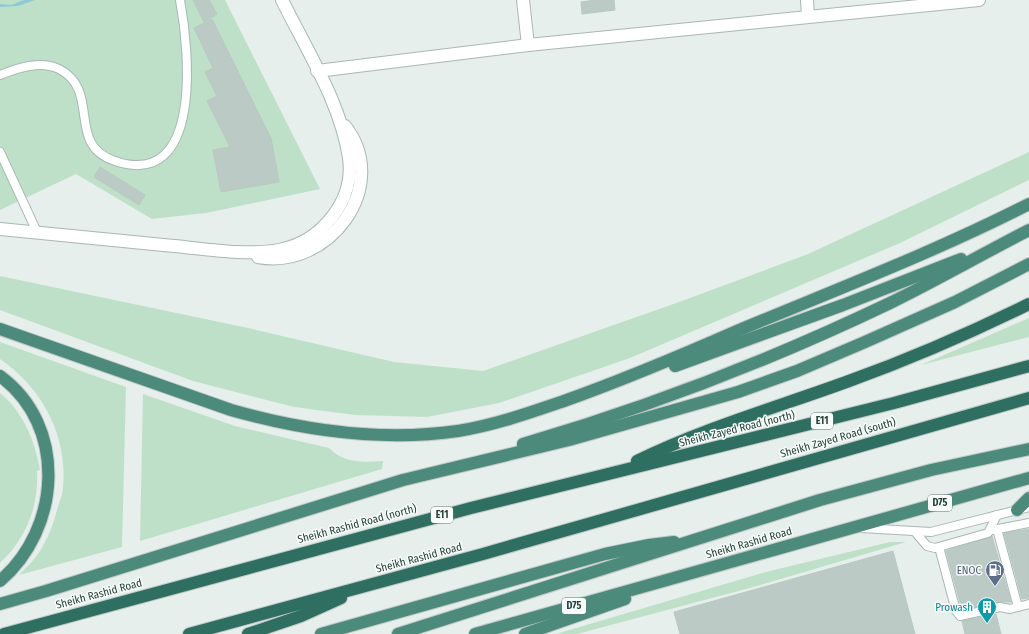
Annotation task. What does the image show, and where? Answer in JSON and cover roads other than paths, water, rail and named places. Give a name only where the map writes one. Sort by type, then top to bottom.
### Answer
[{"type":"highway","points":[[0,329],[231,410],[297,426],[361,434],[425,434],[485,426],[540,410],[618,382],[936,248],[1029,204]]},
{"type":"highway","points":[[443,470],[483,456],[623,413],[715,379],[883,306],[1029,230]]},
{"type":"highway","points":[[618,382],[675,366],[843,305],[1010,239]]},
{"type":"highway","points":[[0,604],[404,480],[569,440],[753,387],[797,371],[910,322],[1029,264]]},
{"type":"highway","points":[[614,472],[696,435],[894,364],[940,345],[1029,304]]},
{"type":"highway","name":"Sheikh Zayed Road (north)","points":[[614,472],[894,403],[1029,366]]},
{"type":"highway","points":[[0,376],[23,399],[38,424],[47,452],[49,481],[45,510],[34,539],[17,564],[0,581]]},
{"type":"highway","name":"Sheikh Zayed Road (south)","points":[[655,504],[1029,398]]},
{"type":"highway","points":[[398,634],[695,542],[773,515],[876,484],[931,470],[1029,449]]},
{"type":"highway","name":"Sheikh Rashid Road (north)","points":[[4,634],[455,512],[614,472]]},
{"type":"highway","name":"Sheikh Rashid Road","points":[[475,634],[1029,478]]},
{"type":"highway","points":[[1017,510],[1029,498]]},
{"type":"highway","name":"Sheikh Rashid Road","points":[[189,634],[655,504]]},
{"type":"highway","points":[[321,634],[605,554],[649,545],[695,542]]},
{"type":"highway","points":[[525,634],[621,600],[672,578]]},
{"type":"highway","points":[[248,634],[301,616],[365,586]]},
{"type":"street","points":[[0,229],[236,251],[260,258],[279,259],[299,255],[323,243],[334,235],[347,219],[356,200],[360,181],[360,160],[354,141],[340,120],[282,0]]},
{"type":"street","points":[[523,0],[528,45]]},
{"type":"street","points":[[807,0],[808,16]]},
{"type":"street","points":[[317,71],[528,45],[979,0]]},
{"type":"lane","points":[[0,75],[31,65],[45,65],[59,69],[70,77],[79,88],[84,102],[85,130],[91,144],[101,155],[114,161],[129,164],[144,164],[158,160],[169,151],[177,139],[186,103],[184,38],[180,0]]},
{"type":"lane","points":[[0,152],[37,232]]},
{"type":"lane","points":[[852,527],[931,532],[1029,507]]},
{"type":"lane","points":[[997,515],[994,530],[1018,608]]},
{"type":"lane","points":[[916,532],[927,546],[932,548],[986,534],[994,530],[1029,523]]},
{"type":"lane","points":[[939,547],[956,611],[960,616],[1000,607],[1007,609],[1018,608],[1029,604]]},
{"type":"water","points":[[24,0],[35,0],[18,6],[0,7],[0,4],[11,5]]},
{"type":"place","name":"ENOC","points":[[995,587]]},
{"type":"place","name":"Prowash","points":[[987,624]]}]
